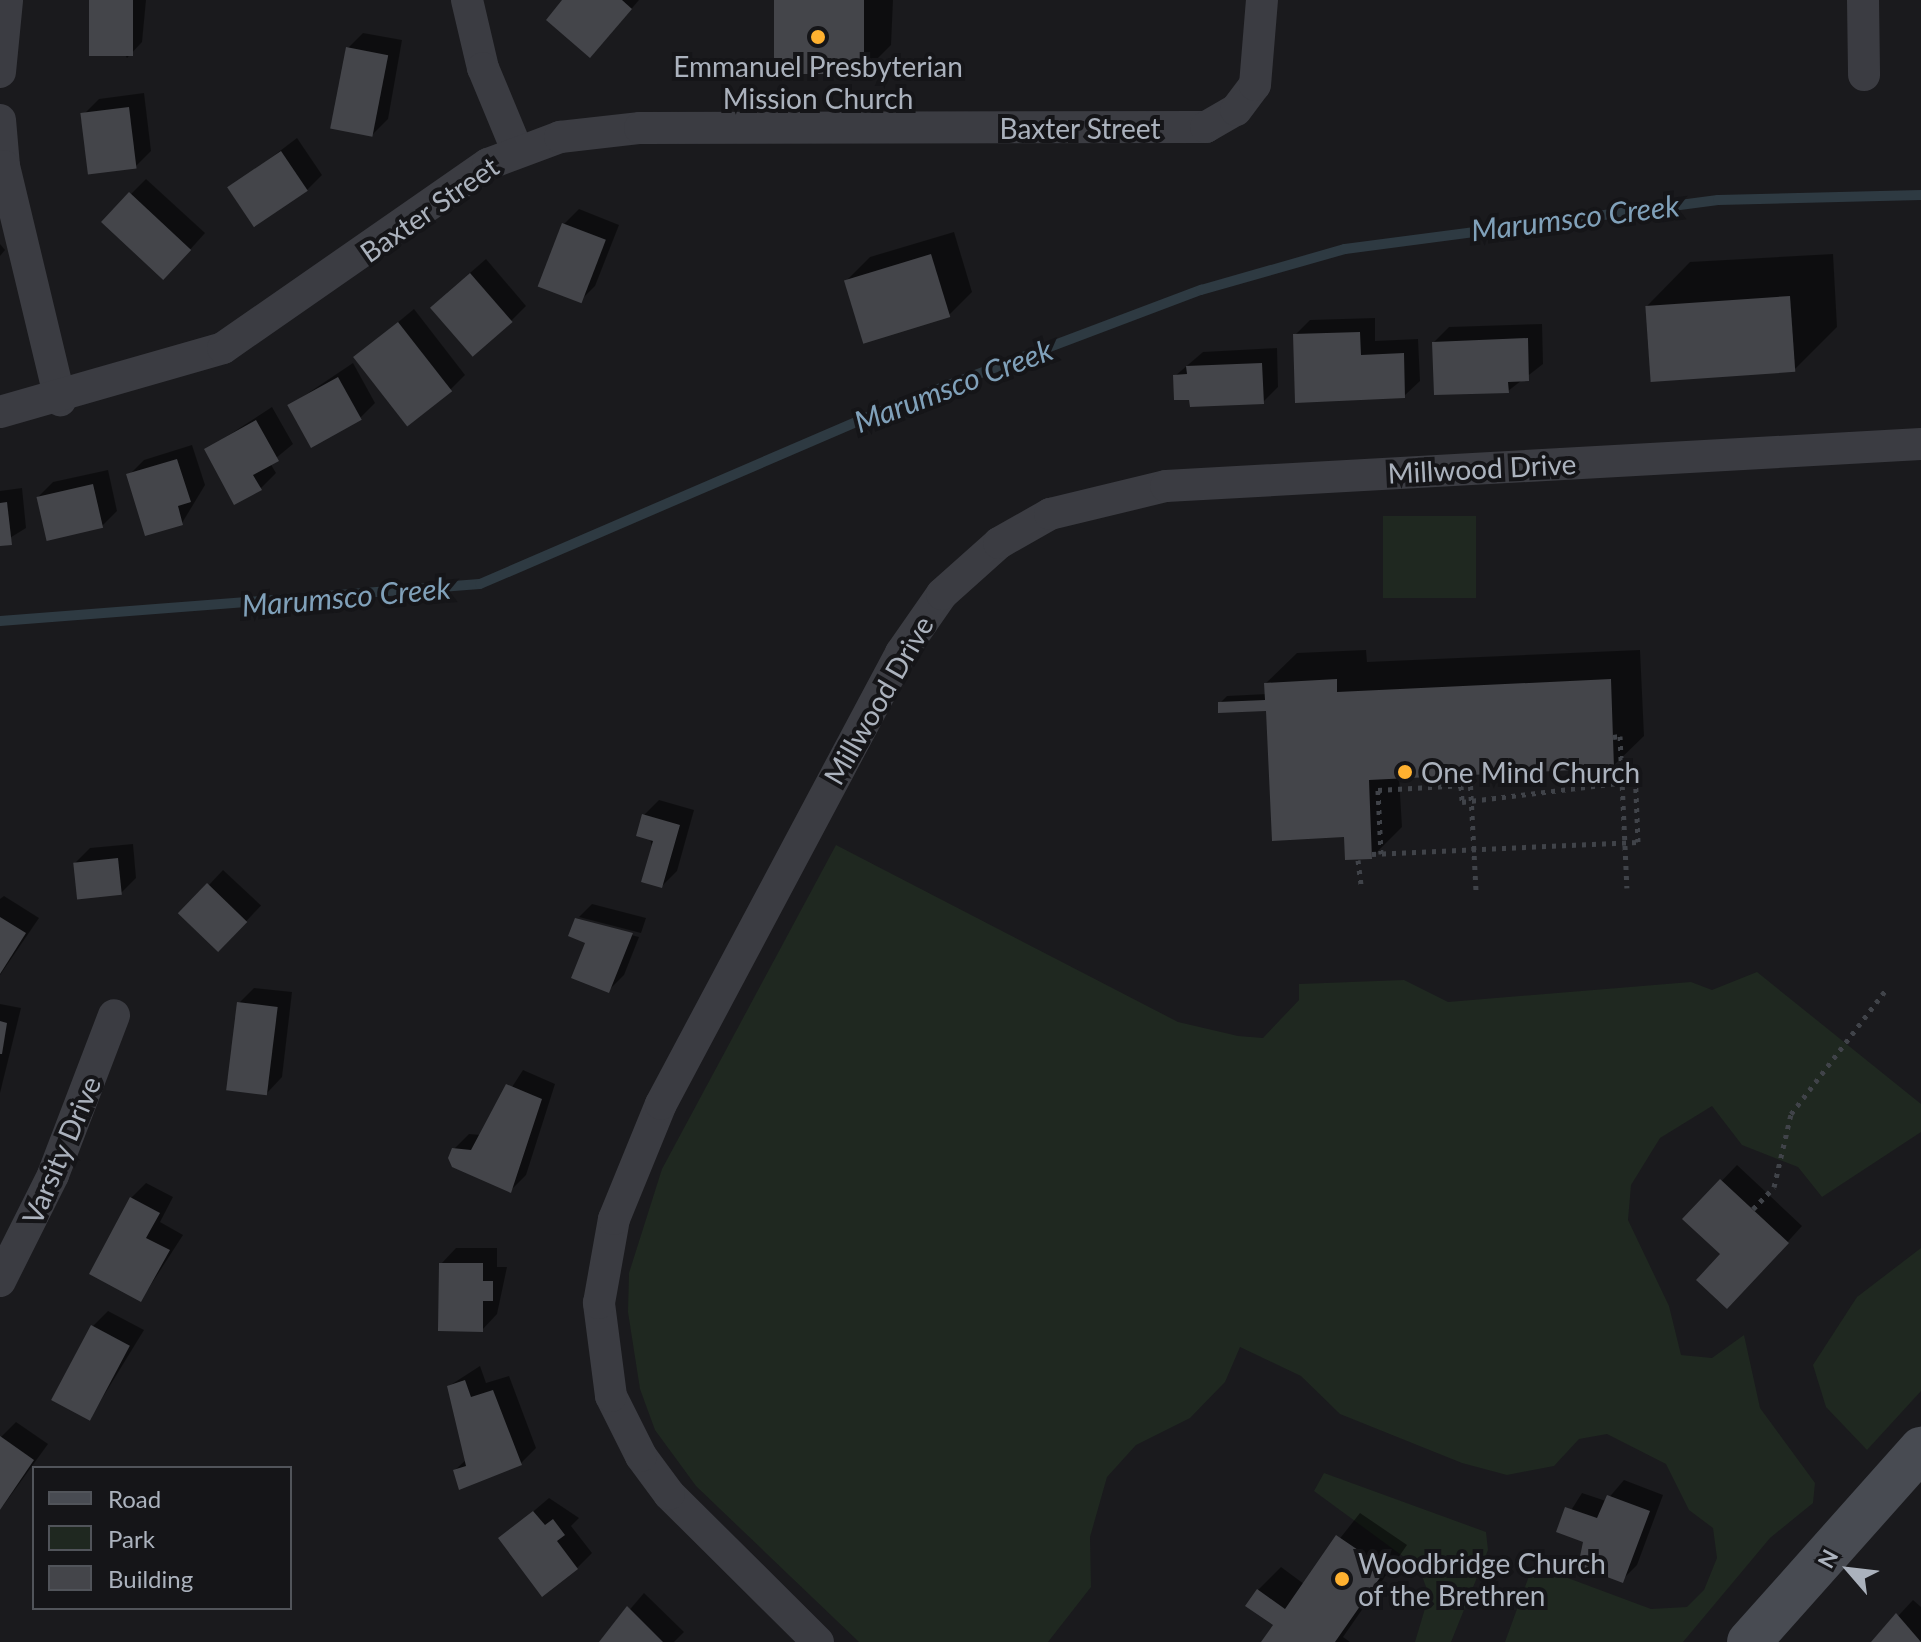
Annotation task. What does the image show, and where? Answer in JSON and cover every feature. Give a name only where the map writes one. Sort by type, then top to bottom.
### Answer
[{"type":"main road","points":[[1749,1642],[1921,1449]]},
{"type":"street","points":[[0,72],[7,0]]},
{"type":"street","points":[[467,0],[483,68],[517,150]]},
{"type":"street","name":"Baxter Street","points":[[0,412],[60,400],[223,348],[517,150],[640,128],[1206,127],[1236,110],[1255,85],[1263,37],[1262,0]]},
{"type":"street","points":[[1863,0],[1864,75]]},
{"type":"street","points":[[0,120],[4,166],[60,400]]},
{"type":"street","name":"Millwood Drive","points":[[818,1642],[669,1494],[635,1447],[611,1396],[599,1303],[618,1205],[661,1104],[901,653],[942,594],[979,558],[1041,519],[1151,488],[1921,444]]},
{"type":"street","name":"Varsity Drive","points":[[0,1281],[53,1175],[114,1015]]},
{"type":"path","points":[[1613,737],[1620,736],[1627,888]]},
{"type":"path","points":[[1372,854],[1638,842],[1635,767]]},
{"type":"path","points":[[1470,776],[1476,891]]},
{"type":"path","points":[[1381,854],[1378,790],[1463,785],[1462,802],[1636,781]]},
{"type":"path","points":[[1358,860],[1361,884]]},
{"type":"path","points":[[1753,1209],[1774,1187],[1791,1114],[1885,991]]},
{"type":"green space","points":[[1383,516],[1476,516],[1476,598],[1383,598]]},
{"type":"green space","points":[[836,845],[1178,1022],[1238,1036],[1263,1038],[1299,1000],[1299,984],[1404,980],[1448,1002],[1691,982],[1712,990],[1757,972],[1921,1104],[1921,1132],[1822,1197],[1798,1167],[1742,1145],[1712,1106],[1660,1138],[1631,1185],[1628,1220],[1669,1306],[1681,1355],[1712,1358],[1744,1335],[1760,1408],[1815,1483],[1813,1503],[1770,1538],[1683,1642],[1505,1642],[1533,1565],[1651,1609],[1687,1607],[1704,1590],[1717,1558],[1713,1528],[1689,1510],[1666,1464],[1607,1434],[1579,1439],[1554,1466],[1507,1475],[1462,1463],[1340,1414],[1301,1376],[1240,1347],[1225,1382],[1190,1418],[1136,1445],[1107,1477],[1090,1537],[1091,1587],[1048,1642],[859,1642],[696,1486],[655,1430],[640,1389],[628,1312],[629,1273],[662,1169]]},
{"type":"green space","points":[[1921,1248],[1921,1391],[1867,1450],[1826,1407],[1813,1365],[1857,1297]]},
{"type":"green space","points":[[1324,1473],[1486,1532],[1488,1550],[1451,1642],[1415,1642],[1429,1595],[1419,1568],[1314,1491]]},
{"type":"building","points":[[89,0],[133,0],[133,56],[89,56]]},
{"type":"building","points":[[562,0],[622,0],[632,9],[590,58],[546,20]]},
{"type":"building","name":"Emmanuel Presbyterian Mission Church","points":[[774,0],[864,0],[864,74],[774,74]]},
{"type":"building","points":[[346,47],[388,55],[372,137],[330,128]]},
{"type":"building","points":[[129,107],[137,169],[88,175],[80,113]]},
{"type":"building","points":[[281,151],[308,191],[254,227],[227,187]]},
{"type":"building","points":[[129,192],[191,250],[163,280],[101,222]]},
{"type":"building","points":[[562,223],[606,240],[582,303],[538,286]]},
{"type":"building","points":[[931,254],[950,317],[863,344],[844,281]]},
{"type":"building","points":[[470,273],[513,322],[473,357],[430,308]]},
{"type":"building","points":[[1790,296],[1795,372],[1651,382],[1645,306]]},
{"type":"building","points":[[398,322],[452,391],[407,426],[353,357]]},
{"type":"building","points":[[1360,332],[1361,355],[1404,353],[1405,398],[1295,403],[1293,334]]},
{"type":"building","points":[[1528,338],[1529,381],[1508,382],[1509,393],[1434,395],[1432,342]]},
{"type":"building","points":[[1262,363],[1264,404],[1190,407],[1189,400],[1174,400],[1173,375],[1187,374],[1186,366]]},
{"type":"building","points":[[338,377],[362,420],[311,448],[287,405]]},
{"type":"building","points":[[256,420],[279,461],[253,475],[262,490],[234,505],[204,449]]},
{"type":"building","points":[[177,459],[191,502],[178,506],[183,525],[145,536],[126,474]]},
{"type":"building","points":[[93,484],[103,528],[47,541],[36,497]]},
{"type":"building","points":[[7,502],[12,545],[0,546],[0,503]]},
{"type":"building","name":"One Mind Church","points":[[1337,679],[1337,692],[1611,679],[1614,768],[1369,780],[1372,859],[1345,860],[1344,837],[1272,841],[1266,711],[1218,713],[1218,702],[1265,700],[1264,683]]},
{"type":"building","points":[[642,814],[680,825],[662,888],[641,882],[653,841],[636,836]]},
{"type":"building","points":[[118,858],[122,895],[77,900],[73,863]]},
{"type":"building","points":[[207,883],[247,922],[218,952],[178,913]]},
{"type":"building","points":[[0,917],[26,933],[0,974]]},
{"type":"building","points":[[575,918],[633,933],[609,993],[571,978],[585,943],[568,936]]},
{"type":"building","points":[[237,1002],[278,1007],[267,1095],[226,1090]]},
{"type":"building","points":[[0,1021],[7,1023],[2,1054],[0,1054]]},
{"type":"building","points":[[506,1084],[542,1099],[511,1193],[452,1167],[448,1158],[452,1148],[471,1150]]},
{"type":"building","points":[[1720,1179],[1789,1243],[1727,1309],[1696,1280],[1720,1254],[1682,1219]]},
{"type":"building","points":[[130,1197],[160,1213],[146,1238],[170,1250],[141,1302],[89,1274]]},
{"type":"building","points":[[439,1263],[483,1263],[483,1281],[493,1281],[493,1301],[483,1301],[483,1332],[438,1331]]},
{"type":"building","points":[[91,1325],[130,1346],[90,1421],[51,1400]]},
{"type":"building","points":[[465,1380],[471,1397],[493,1390],[522,1465],[459,1490],[453,1470],[466,1466],[447,1386]]},
{"type":"building","points":[[0,1436],[34,1460],[0,1510]]},
{"type":"building","points":[[1607,1495],[1650,1511],[1623,1583],[1578,1566],[1583,1542],[1556,1532],[1565,1507],[1597,1518]]},
{"type":"building","points":[[533,1511],[545,1525],[553,1519],[565,1535],[557,1541],[578,1569],[542,1597],[498,1538]]},
{"type":"building","name":"Woodbridge Church of the Brethren","points":[[1336,1535],[1386,1569],[1335,1642],[1261,1642],[1273,1625],[1245,1606],[1257,1589],[1285,1609]]},
{"type":"building","points":[[627,1606],[663,1642],[599,1642]]},
{"type":"building","points":[[1896,1613],[1921,1642],[1871,1642]]},
{"type":"waterway","name":"Marumsco Creek","points":[[0,621],[480,584],[888,408],[1201,290],[1345,249],[1718,200],[1921,195]]},
{"type":"place","name":"Emmanuel Presbyterian Mission Church","points":[[818,37]]},
{"type":"place","name":"One Mind Church","points":[[1405,772]]},
{"type":"place","name":"Woodbridge Church of the Brethren","points":[[1342,1579]]}]
